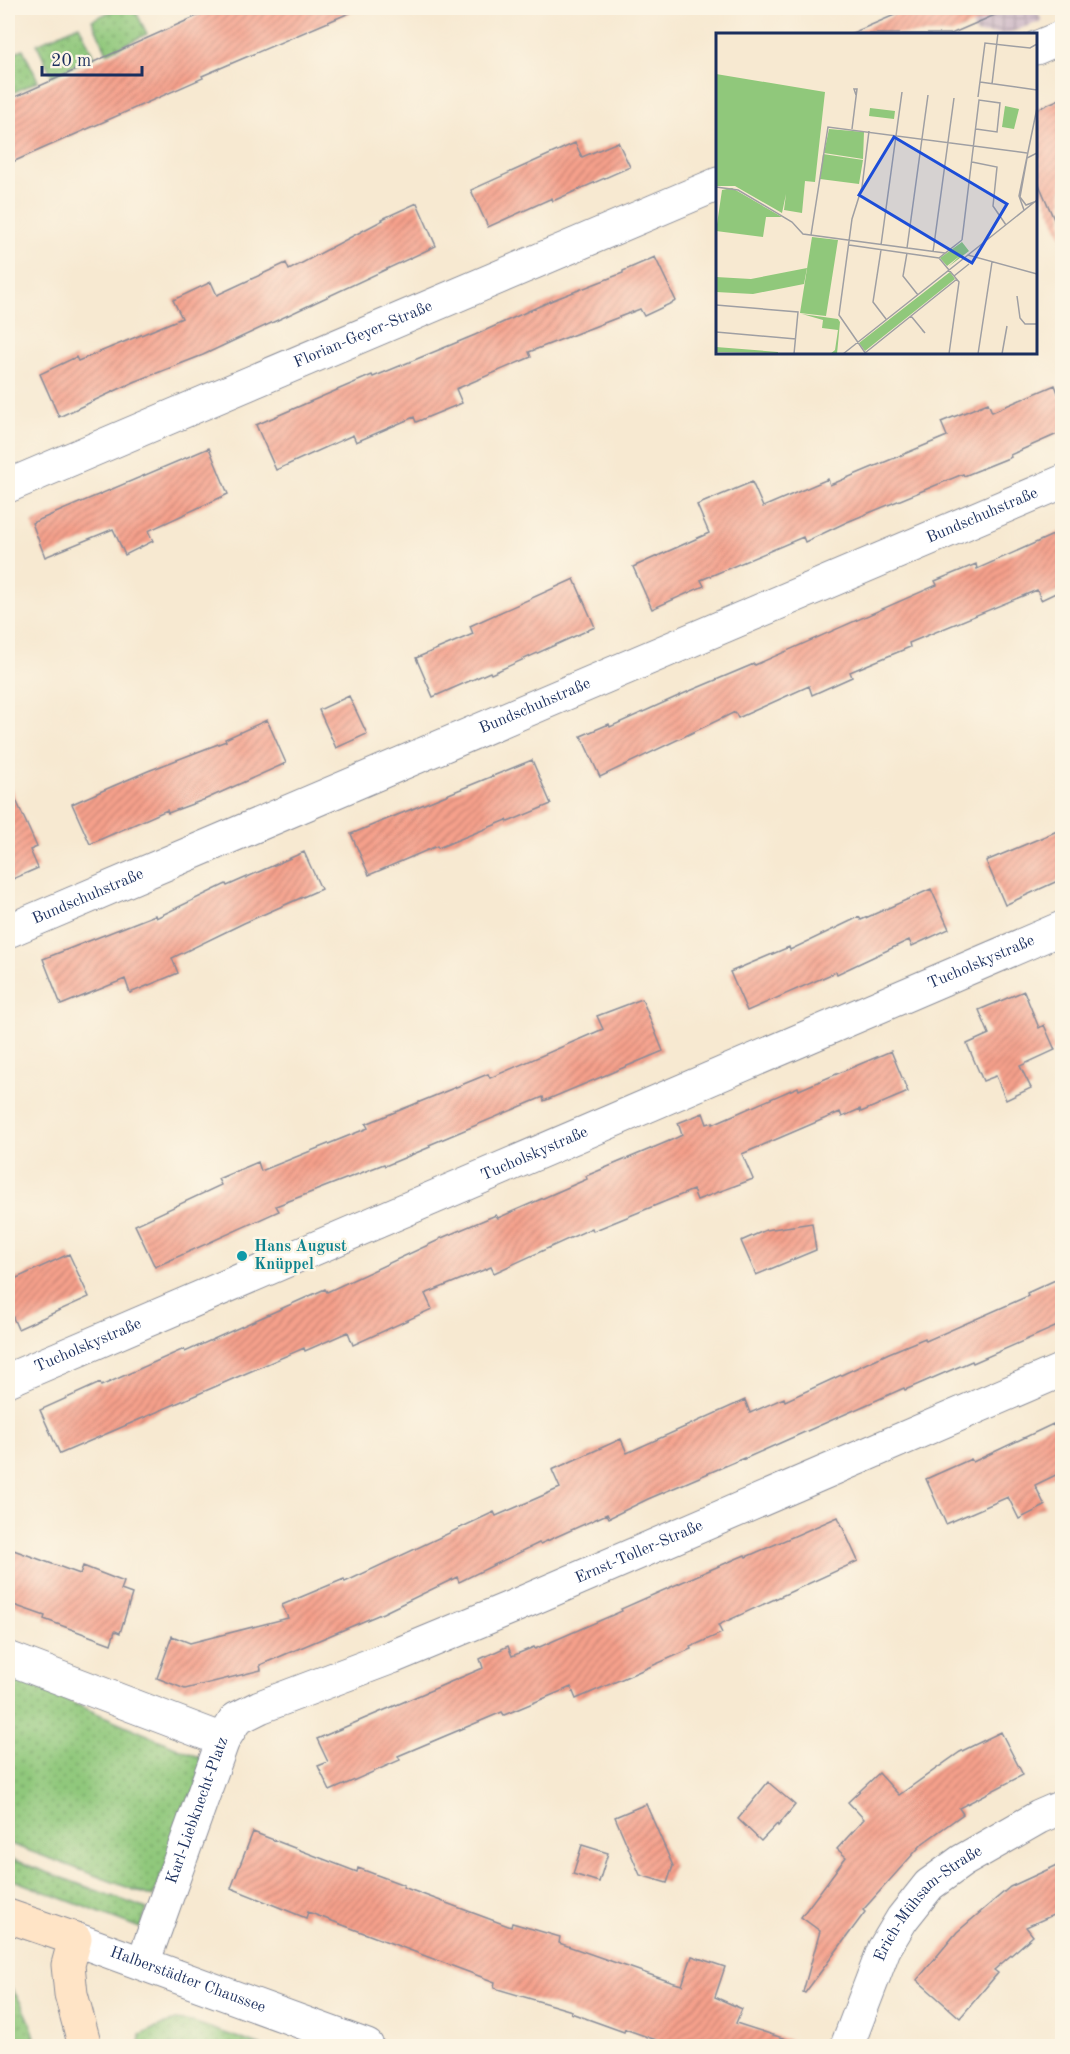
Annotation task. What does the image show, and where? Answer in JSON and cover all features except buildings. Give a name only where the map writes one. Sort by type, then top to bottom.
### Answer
[{"type":"main road","name":"Halberstädter Chaussee","points":[[8,1916],[75,1939]]},
{"type":"main road","points":[[75,1939],[68,1965],[71,1994],[85,2046]]},
{"type":"street","points":[[1037,47],[1062,37]]},
{"type":"street","name":"Florian-Geyer-Straße","points":[[8,486],[716,184]]},
{"type":"street","name":"Bundschuhstraße","points":[[8,931],[1062,482]]},
{"type":"street","name":"Tucholskystraße","points":[[8,1380],[1062,928]]},
{"type":"street","name":"Ernst-Toller-Straße","points":[[222,1740],[236,1719],[260,1707],[392,1657],[510,1608],[1062,1370]]},
{"type":"street","name":"Karl-Liebknecht-Platz","points":[[8,1658],[222,1740],[143,1963]]},
{"type":"street","name":"Erich-Mühsam-Straße","points":[[847,2046],[884,1949],[902,1919],[929,1885],[962,1861],[1039,1817],[1062,1808]]},
{"type":"street","name":"Halberstädter Chaussee","points":[[75,1939],[366,2046]]},
{"type":"shaded area","points":[[965,8],[1036,8],[1042,21],[1009,33],[976,33]]},
{"type":"green space","points":[[118,8],[134,8],[147,34],[107,53],[92,20]]},
{"type":"green space","points":[[79,25],[94,57],[52,76],[37,44]]},
{"type":"green space","points":[[23,49],[38,81],[8,95],[8,56]]},
{"type":"green space","points":[[8,1675],[208,1761],[153,1897],[8,1843]]},
{"type":"green space","points":[[8,1858],[147,1909],[140,1928],[8,1878]]},
{"type":"green space","points":[[8,1984],[26,2013],[37,2046],[18,2046],[8,2042]]},
{"type":"green space","points":[[175,2020],[193,2022],[262,2046],[139,2046],[140,2035]]},
{"type":"place","name":"Hans August Knüppel","points":[[242,1256]]}]
